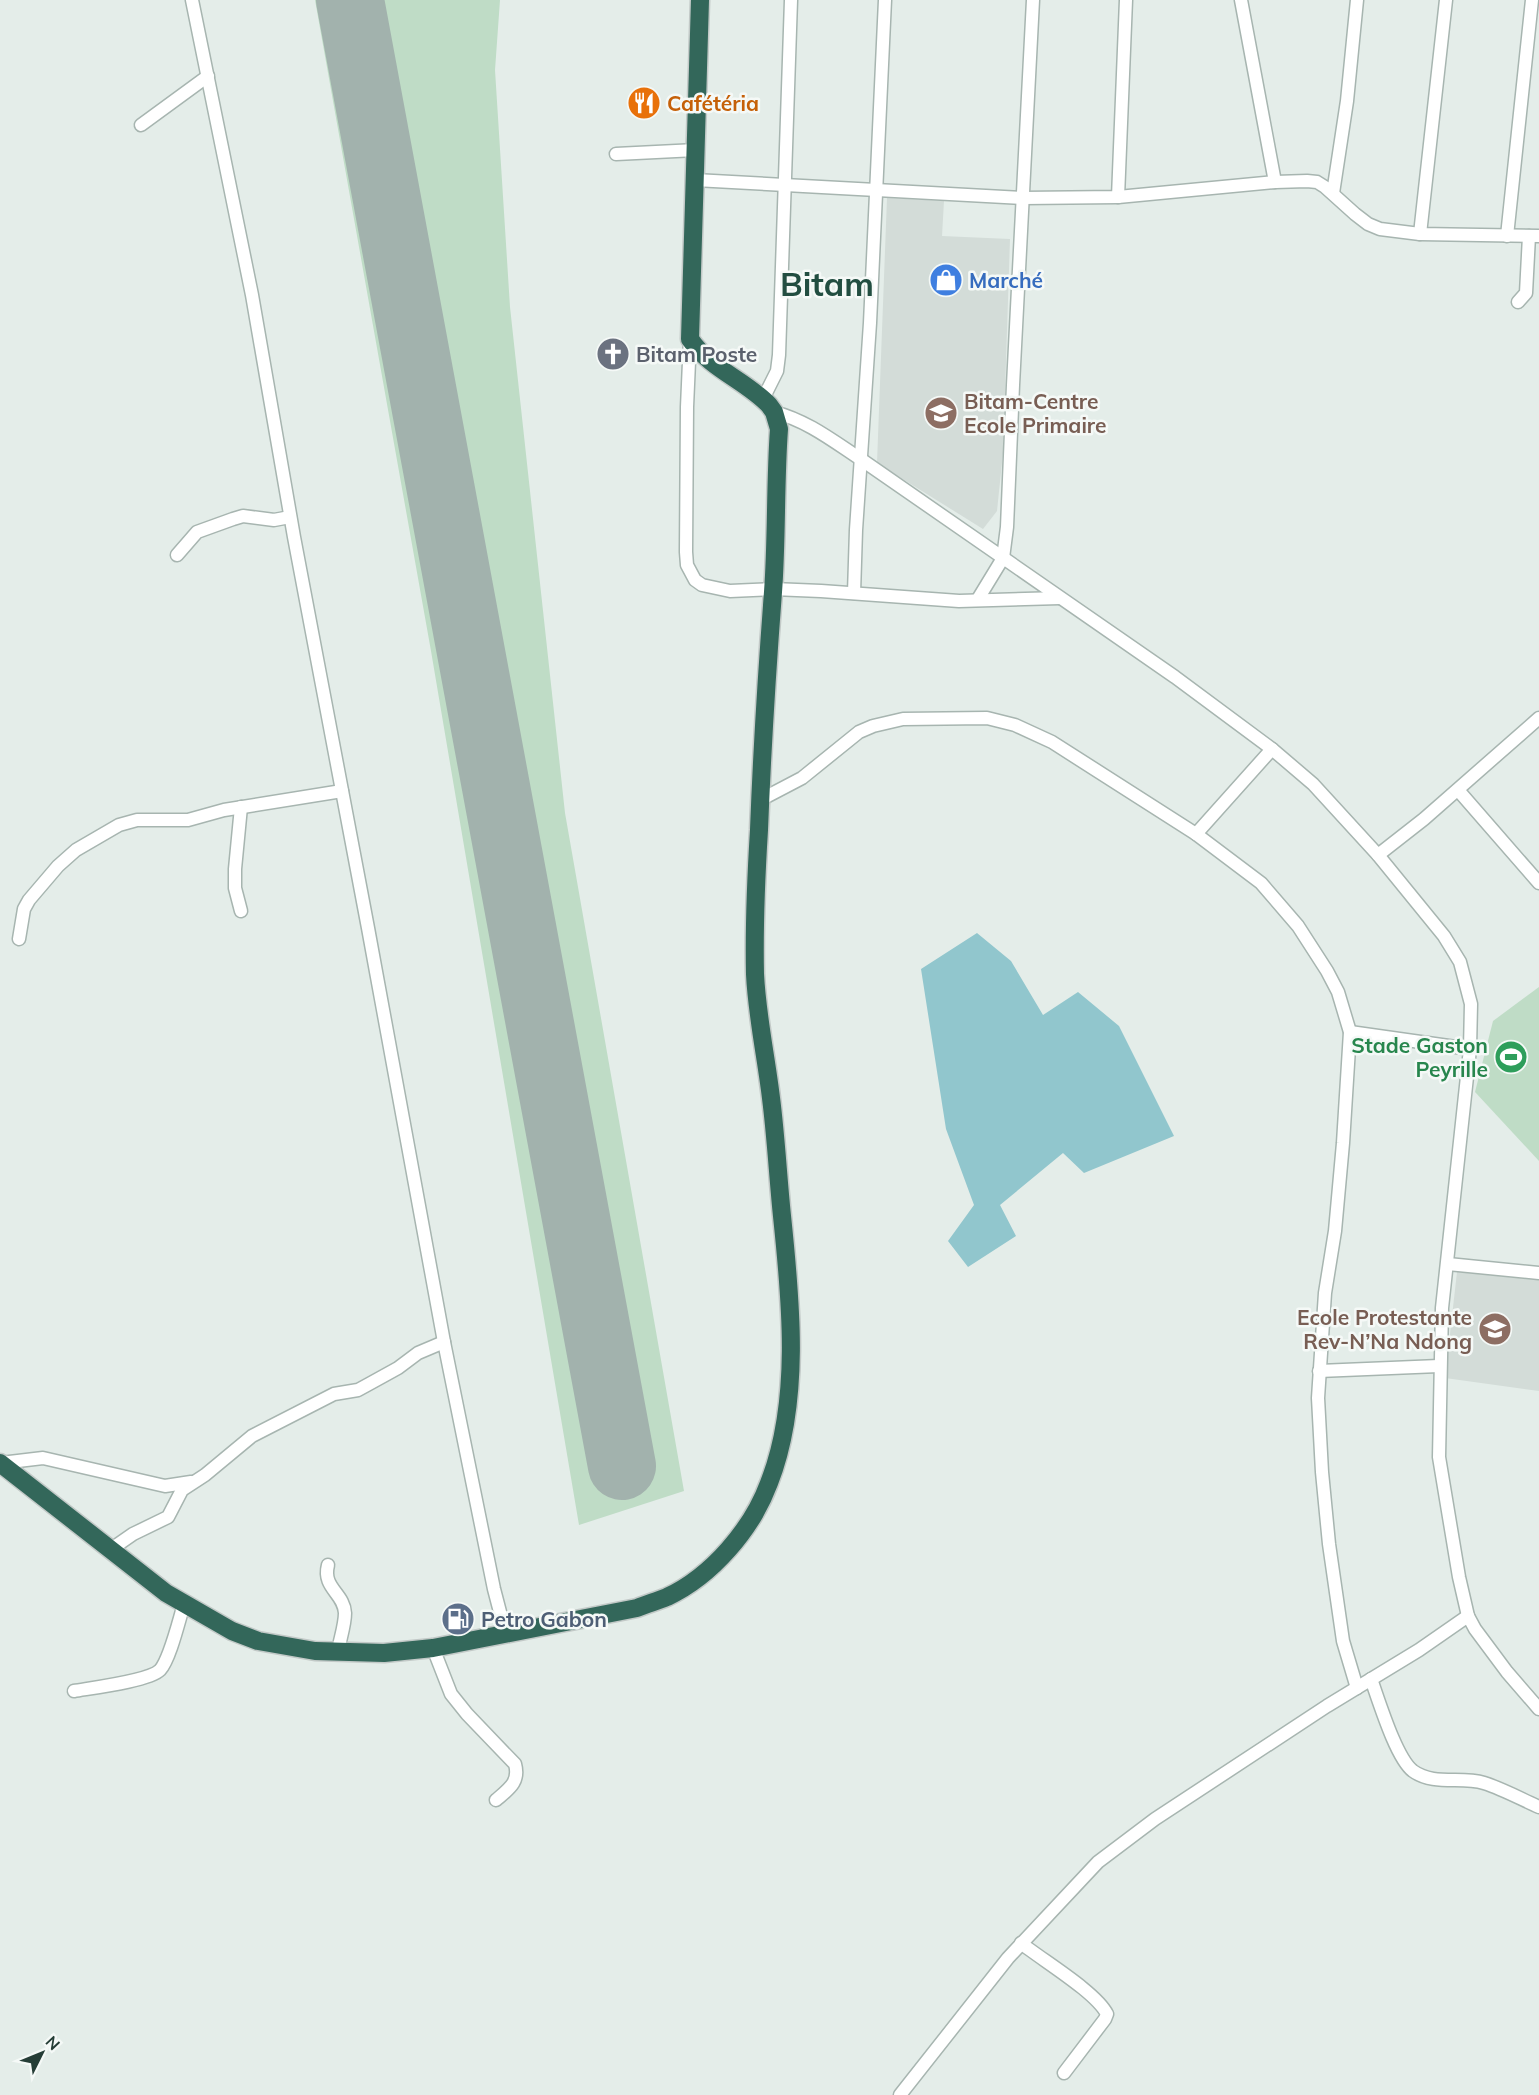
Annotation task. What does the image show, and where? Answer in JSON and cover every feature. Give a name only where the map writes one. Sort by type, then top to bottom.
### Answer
[{"type":"highway","points":[[1,1463],[166,1593],[232,1631],[258,1641],[292,1648],[384,1653],[433,1648],[506,1635],[638,1608],[668,1597],[691,1582],[730,1547],[746,1529],[770,1482],[781,1443],[787,1407],[792,1340],[789,1280],[771,1096],[758,1015],[755,908],[773,589],[779,429],[769,405],[699,353],[690,339],[700,0]]},
{"type":"street","points":[[192,0],[252,296],[290,517],[444,1342],[494,1589],[506,1635]]},
{"type":"street","points":[[790,0],[780,355],[769,405],[811,426],[862,460],[1175,677],[1272,749],[1313,784],[1378,855],[1444,936],[1460,962],[1471,1004],[1470,1049],[1442,1308],[1439,1457],[1458,1577],[1468,1616],[1507,1672],[1539,1709]]},
{"type":"street","points":[[854,592],[885,0]]},
{"type":"street","points":[[978,599],[1003,558],[1007,527],[1012,385],[1033,0]]},
{"type":"street","points":[[1118,197],[1126,0]]},
{"type":"street","points":[[1241,0],[1275,182]]},
{"type":"street","points":[[1333,193],[1347,101],[1357,0]]},
{"type":"street","points":[[1420,234],[1446,0]]},
{"type":"street","points":[[1507,236],[1532,0]]},
{"type":"street","points":[[141,125],[208,76]]},
{"type":"street","points":[[616,154],[696,150]]},
{"type":"street","points":[[695,180],[784,186],[876,188],[1023,198],[1118,197],[1275,182],[1317,182],[1368,224],[1380,229],[1420,234],[1534,236],[1526,293],[1518,303]]},
{"type":"street","points":[[690,339],[685,517],[687,565],[695,580],[702,585],[730,591],[773,589],[854,592],[958,601],[1060,598]]},
{"type":"street","points":[[177,555],[197,532],[232,519],[243,516],[274,520],[290,517]]},
{"type":"street","points":[[760,800],[802,778],[859,732],[873,726],[903,719],[987,718],[1015,725],[1052,742],[1196,834],[1261,883],[1298,926],[1327,971],[1338,993],[1350,1032],[1343,1143],[1335,1231],[1325,1293],[1318,1398],[1329,1544],[1343,1641],[1357,1688]]},
{"type":"street","points":[[1378,855],[1538,722]]},
{"type":"street","points":[[1196,834],[1272,749]]},
{"type":"street","points":[[1458,790],[1539,883]]},
{"type":"street","points":[[19,939],[24,909],[29,900],[58,866],[76,850],[100,835],[129,822],[188,820],[224,810],[342,791]]},
{"type":"street","points":[[241,807],[235,868],[235,888],[241,911]]},
{"type":"street","points":[[1350,1032],[1470,1049]]},
{"type":"street","points":[[1448,1264],[1539,1273]]},
{"type":"street","points":[[110,1550],[133,1534],[168,1517],[182,1490],[205,1475],[252,1436],[334,1394],[369,1384],[398,1368],[418,1353],[444,1342]]},
{"type":"street","points":[[1319,1371],[1440,1366]]},
{"type":"street","points":[[1,1463],[43,1458],[165,1486],[192,1482]]},
{"type":"street","points":[[328,1565],[325,1574],[327,1580],[345,1612],[338,1651]]},
{"type":"street","points":[[74,1691],[128,1682],[156,1674],[167,1657],[184,1604]]},
{"type":"street","points":[[900,2095],[1021,1943],[1098,1862],[1155,1819],[1419,1650],[1468,1616]]},
{"type":"street","points":[[433,1648],[451,1694],[515,1764],[516,1782],[496,1800]]},
{"type":"street","points":[[1371,1679],[1400,1754],[1413,1771],[1436,1780],[1472,1780],[1485,1783],[1539,1807]]},
{"type":"street","points":[[1021,1943],[1069,1978],[1101,2005],[1107,2014],[1064,2073]]},
{"type":"shaded area","name":"Bitam-Centre Ecole Primaire","points":[[887,198],[944,201],[942,236],[1010,239],[1003,453],[997,511],[983,529],[877,463]]},
{"type":"shaded area","name":"Ecole Protestante Rev-N’Na Ndong","points":[[1457,1272],[1539,1280],[1539,1391],[1445,1378]]},
{"type":"green space","points":[[315,0],[500,0],[495,70],[510,307],[565,813],[684,1491],[579,1525],[431,651]]},
{"type":"green space","name":"Stade Gaston Peyrille","points":[[1539,987],[1539,1161],[1475,1092],[1493,1021]]},
{"type":"water","points":[[977,933],[1011,961],[1043,1015],[1078,992],[1119,1026],[1174,1136],[1084,1173],[1063,1153],[1000,1205],[1016,1236],[968,1267],[948,1241],[974,1205],[946,1129],[921,969]]},
{"type":"runway","points":[[350,0],[622,1466]]},
{"type":"place","name":"Cafétéria","points":[[644,103]]},
{"type":"place","name":"Marché","points":[[946,280]]},
{"type":"place","name":"Bitam Poste","points":[[613,354]]},
{"type":"place","name":"Bitam-Centre Ecole Primaire","points":[[941,413]]},
{"type":"place","name":"Stade Gaston Peyrille","points":[[1511,1057]]},
{"type":"place","name":"Ecole Protestante Rev-N’Na Ndong","points":[[1495,1329]]},
{"type":"place","name":"Petro Gabon","points":[[458,1619]]},
{"type":"district","name":"Bitam","points":[[827,283]]}]
